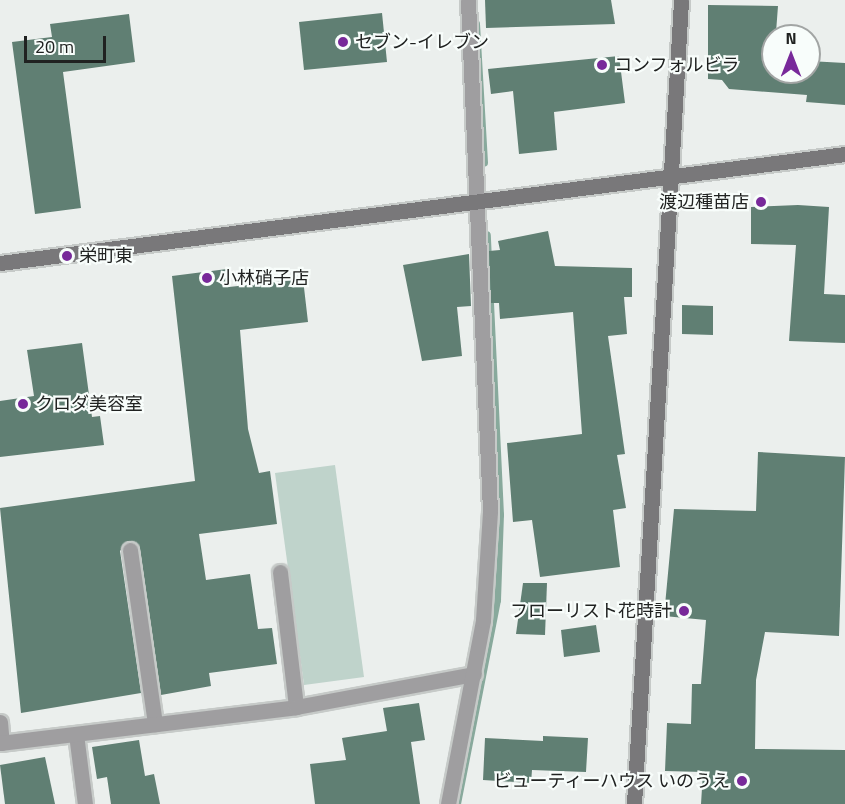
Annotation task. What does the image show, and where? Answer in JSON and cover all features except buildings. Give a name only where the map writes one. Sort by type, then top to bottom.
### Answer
[{"type":"street","points":[[448,804],[474,674],[489,570],[490,511],[474,225],[480,199],[468,0]]},
{"type":"street","points":[[634,804],[681,0]]},
{"type":"street","points":[[0,263],[670,174],[845,154]]},
{"type":"street","points":[[130,550],[155,724]]},
{"type":"street","points":[[280,572],[296,707]]},
{"type":"street","points":[[0,722],[1,743],[296,707],[474,674]]},
{"type":"street","points":[[76,734],[84,804]]},
{"type":"green space","points":[[335,465],[364,677],[304,685],[275,473]]},
{"type":"waterway","points":[[476,24],[484,163]]},
{"type":"waterway","points":[[457,804],[497,600],[500,515],[487,235]]},
{"type":"place","name":"セブン-イレブン","points":[[343,42]]},
{"type":"place","name":"コンフォルビラ","points":[[602,65]]},
{"type":"place","name":"渡辺種苗店","points":[[761,202]]},
{"type":"place","name":"栄町東","points":[[67,256]]},
{"type":"place","name":"小林硝子店","points":[[207,278]]},
{"type":"place","name":"クロダ美容室","points":[[23,404]]},
{"type":"place","name":"フローリスト花時計","points":[[684,611]]},
{"type":"place","name":"ビューティーハウス いのうえ","points":[[742,781]]}]
